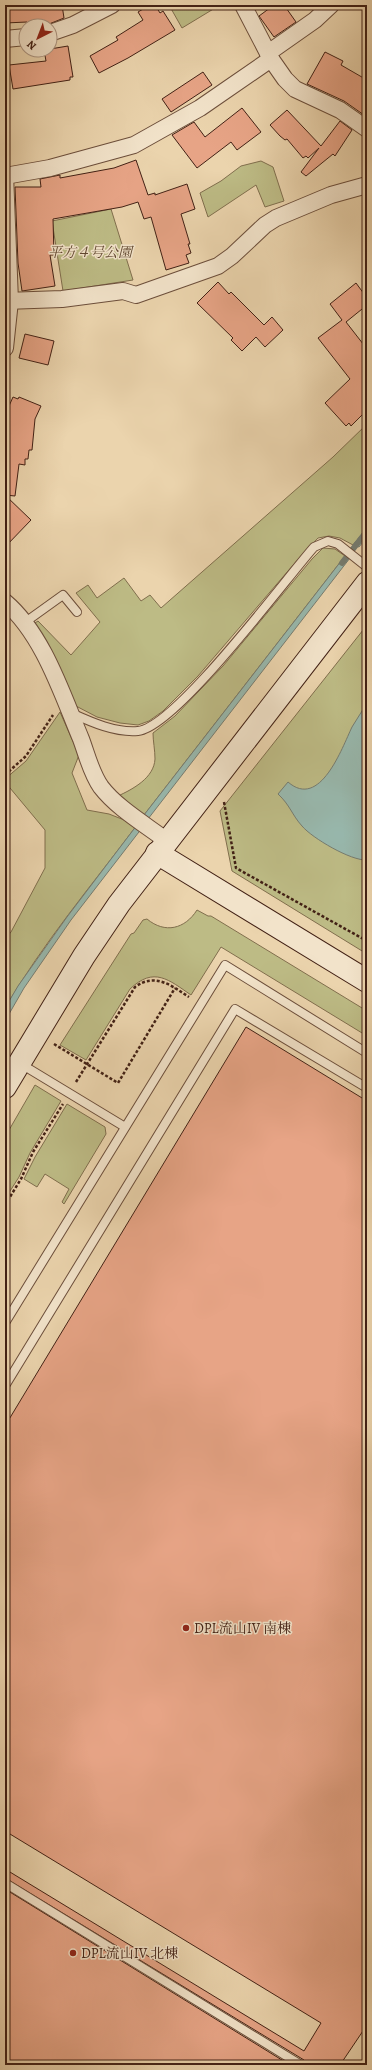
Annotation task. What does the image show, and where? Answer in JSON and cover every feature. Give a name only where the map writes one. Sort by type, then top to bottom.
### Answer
[{"type":"street","points":[[58,30],[73,25],[112,5]]},
{"type":"street","points":[[243,5],[270,56],[285,79],[296,89],[340,110],[367,129]]},
{"type":"street","points":[[5,348],[7,301],[5,175],[58,166],[134,145],[200,108],[270,56],[315,20],[331,5]]},
{"type":"street","points":[[5,39],[18,38]]},
{"type":"street","points":[[7,301],[62,299],[123,291],[136,295],[218,266],[232,256],[265,225],[276,218],[331,195],[367,185]]},
{"type":"street","points":[[5,1087],[84,956],[119,904],[367,583]]},
{"type":"street","points":[[5,602],[24,623],[45,655],[91,767],[101,786],[122,808],[142,822],[162,847],[367,981]]},
{"type":"lane","points":[[66,705],[119,731],[139,731],[158,722],[178,706],[203,679],[314,547],[328,541],[338,544],[367,567]]},
{"type":"lane","points":[[24,623],[63,594],[77,612]]},
{"type":"lane","points":[[5,1323],[124,1127],[225,965],[367,1053]]},
{"type":"lane","points":[[5,1386],[235,1009],[367,1088]]},
{"type":"lane","points":[[19,1062],[124,1127]]},
{"type":"lane","points":[[5,1884],[301,2065]]},
{"type":"lane","points":[[365,2065],[367,2061]]},
{"type":"path","points":[[5,775],[26,756],[66,705]]},
{"type":"path","points":[[224,798],[236,868],[367,941]]},
{"type":"path","points":[[5,1205],[21,1179],[33,1152],[135,987],[141,983],[154,980],[165,982],[190,998]]},
{"type":"path","points":[[53,1044],[118,1082],[175,988]]},
{"type":"green space","points":[[169,5],[220,5],[182,28]]},
{"type":"green space","points":[[261,161],[273,167],[284,201],[265,207],[256,185],[208,217],[200,193],[221,181],[241,166]]},
{"type":"green space","name":"平方４号公園","points":[[111,209],[133,280],[63,291],[52,221]]},
{"type":"green space","points":[[367,424],[367,528],[353,545],[340,538],[329,536],[318,538],[198,676],[163,711],[149,721],[138,725],[120,723],[97,717],[76,706],[32,625],[38,621],[71,655],[100,622],[76,593],[88,585],[97,598],[124,578],[141,601],[150,595],[161,608],[333,457]]},
{"type":"green space","points":[[323,548],[335,549],[345,556],[144,815],[118,796],[142,782],[151,772],[155,759],[153,733],[175,716],[223,666],[312,559]]},
{"type":"green space","points":[[367,625],[367,954],[232,871],[220,811]]},
{"type":"green space","points":[[60,712],[79,755],[72,773],[87,810],[109,814],[137,825],[35,960],[5,1008],[5,939],[11,932],[45,868],[45,830],[5,782],[5,779],[26,761]]},
{"type":"green space","points":[[197,910],[211,916],[367,1011],[367,1036],[221,947],[191,995],[168,980],[154,977],[147,978],[139,982],[130,989],[86,1060],[60,1045],[131,934],[134,933],[143,920],[147,919],[161,927],[174,927],[187,922]]},
{"type":"green space","points":[[35,1085],[61,1101],[30,1153],[19,1177],[5,1199],[5,1137]]},
{"type":"green space","points":[[67,1104],[105,1127],[106,1134],[64,1204],[62,1202],[69,1189],[45,1174],[37,1187],[24,1179],[35,1157]]},
{"type":"water","points":[[367,528],[367,537],[359,547],[353,545]]},
{"type":"water","points":[[345,556],[350,558],[148,819],[144,815]]},
{"type":"water","points":[[367,703],[367,860],[342,853],[314,837],[302,826],[278,794],[288,782],[300,789],[310,788],[320,782],[336,761],[352,727]]},
{"type":"water","points":[[137,825],[142,828],[71,920],[24,988],[5,1021],[5,1008],[18,986],[67,917]]},
{"type":"building","points":[[5,5],[62,5],[64,18],[58,20],[58,18],[18,18],[18,22],[5,23]]},
{"type":"building","points":[[150,5],[155,5],[160,13],[163,11],[175,30],[128,58],[99,73],[90,56],[118,40],[116,37],[143,20],[138,12]]},
{"type":"building","points":[[274,5],[284,5],[296,22],[274,37],[259,16]]},
{"type":"building","points":[[68,46],[73,77],[70,77],[70,80],[13,89],[9,65],[46,61],[45,58],[58,58],[58,48]]},
{"type":"building","points":[[325,52],[343,61],[341,65],[367,80],[367,112],[364,115],[344,101],[307,84]]},
{"type":"building","points":[[203,72],[212,85],[171,112],[162,99]]},
{"type":"building","points":[[242,108],[261,132],[237,150],[231,142],[197,168],[172,135],[194,122],[205,137]]},
{"type":"building","points":[[287,110],[321,146],[340,121],[352,130],[335,156],[333,154],[306,176],[301,172],[319,148],[308,158],[306,156],[303,158],[287,139],[285,140],[280,136],[270,125]]},
{"type":"building","points":[[136,160],[148,195],[155,193],[155,195],[187,184],[195,209],[181,214],[190,244],[188,244],[191,253],[186,255],[189,263],[166,270],[151,217],[144,219],[138,202],[122,207],[53,219],[54,255],[50,255],[55,286],[22,291],[18,263],[15,187],[41,187],[40,179],[60,175],[60,178],[114,168]]},
{"type":"building","points":[[218,282],[229,294],[231,292],[264,325],[272,317],[283,330],[265,347],[256,337],[242,351],[231,340],[233,338],[197,303]]},
{"type":"building","points":[[356,283],[367,298],[367,305],[346,322],[367,349],[367,410],[351,426],[349,423],[346,426],[325,403],[350,379],[318,338],[342,320],[330,304]]},
{"type":"building","points":[[25,334],[54,341],[48,365],[19,358]]},
{"type":"building","points":[[13,397],[18,399],[19,397],[41,406],[35,419],[32,450],[29,450],[28,459],[25,459],[25,465],[19,464],[15,496],[5,495],[5,437],[7,416],[5,415]]},
{"type":"building","points":[[5,495],[31,520],[5,547]]},
{"type":"building","name":"DPL流山IV 南棟","points":[[246,1027],[367,1101],[367,2025],[340,2065],[306,2065],[304,2060],[5,1878],[5,1869],[304,2051],[321,2023],[5,1831],[5,1426]]},
{"type":"building","name":"DPL流山IV 北棟","points":[[5,1889],[290,2065],[5,2065]]},
{"type":"waterway","points":[[342,563],[367,531]]},
{"type":"place","name":"DPL流山IV 南棟","points":[[186,1628]]},
{"type":"place","name":"DPL流山IV 北棟","points":[[73,1953]]}]
